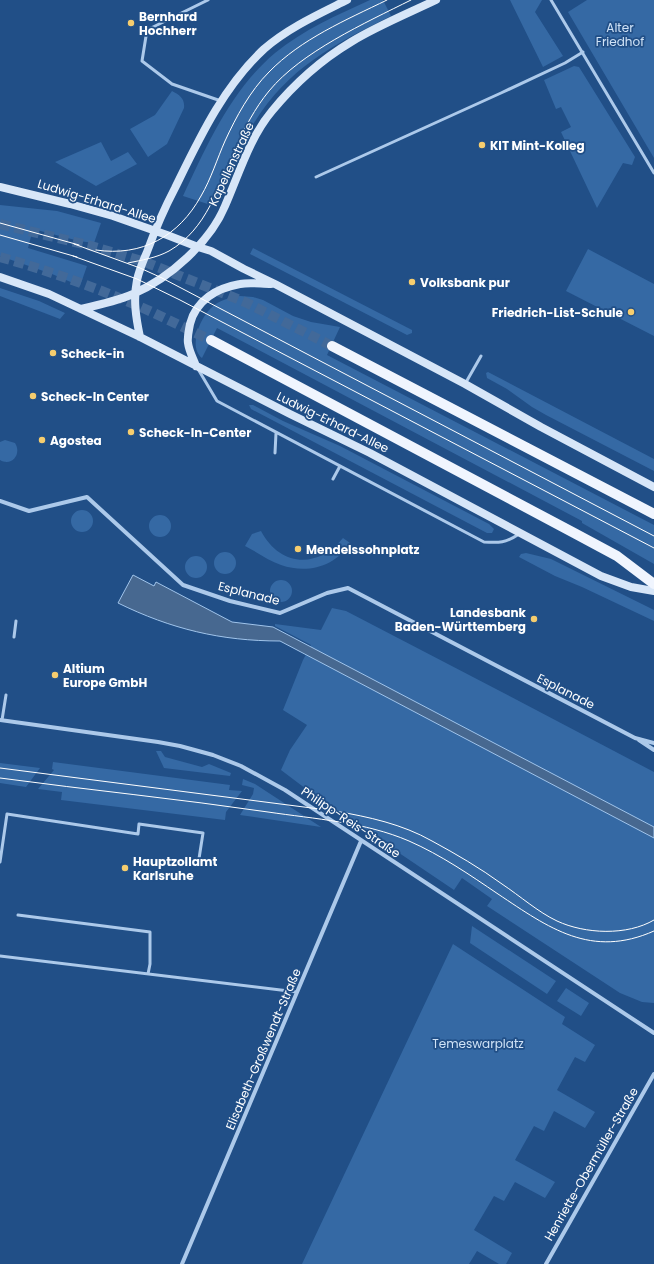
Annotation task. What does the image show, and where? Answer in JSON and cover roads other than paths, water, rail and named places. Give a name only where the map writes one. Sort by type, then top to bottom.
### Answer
[{"type":"main road","points":[[140,337],[134,309],[137,279],[154,230],[193,151],[221,101],[242,73],[264,49],[306,21],[347,0]]},
{"type":"main road","name":"Kapellenstraße","points":[[81,309],[108,303],[135,294],[162,278],[198,247],[220,218],[259,129],[288,92],[304,76],[324,60],[352,41],[436,0]]},
{"type":"main road","name":"Ludwig-Erhard-Allee","points":[[0,186],[113,216],[211,251],[465,384],[541,427],[654,486]]},
{"type":"main road","name":"Ludwig-Erhard-Allee","points":[[0,277],[49,294],[140,337],[290,414],[370,453],[600,576],[631,587],[654,590]]},
{"type":"main road","points":[[196,366],[190,353],[188,341],[189,330],[191,319],[196,309],[204,300],[211,294],[223,288],[241,283],[275,284]]},
{"type":"main road","points":[[211,340],[617,556],[654,584]]},
{"type":"main road","points":[[332,346],[654,514]]},
{"type":"street","name":"Esplanade","points":[[0,501],[28,512],[87,497],[182,585],[237,602],[280,613],[327,594],[348,588],[635,738],[654,750]]},
{"type":"street","name":"Philipp-Reis-Straße","points":[[1,720],[158,742],[212,755],[241,766],[285,790],[654,1033]]},
{"type":"street","name":"Esplanade","points":[[635,738],[654,743]]},
{"type":"street","name":"Elisabeth-Großwendt-Straße","points":[[182,1264],[361,841]]},
{"type":"street","name":"Henriette-Obermüller-Straße","points":[[546,1264],[654,1074]]},
{"type":"lane","points":[[208,0],[147,30],[142,61],[172,84],[221,101]]},
{"type":"lane","points":[[551,0],[654,173]]},
{"type":"lane","points":[[316,177],[515,87],[565,63],[582,52]]},
{"type":"lane","points":[[465,384],[481,356]]},
{"type":"lane","points":[[196,366],[217,401],[484,542],[499,543],[510,540],[520,533]]},
{"type":"lane","points":[[275,453],[276,433]]},
{"type":"lane","points":[[333,479],[340,466]]},
{"type":"lane","points":[[14,637],[16,621]]},
{"type":"lane","points":[[1,720],[6,695]]},
{"type":"lane","points":[[0,862],[7,814],[138,834],[139,824],[203,833],[198,865]]},
{"type":"lane","points":[[18,915],[150,932],[150,964],[148,974]]},
{"type":"lane","points":[[0,956],[297,992]]},
{"type":"tunnel","points":[[0,224],[91,246],[145,262],[245,302],[332,346]]},
{"type":"tunnel","points":[[0,257],[103,291],[146,309],[211,340]]},
{"type":"tram line","points":[[96,250],[113,251],[144,247],[158,241],[170,233],[182,222],[201,196],[225,141],[239,114],[262,79],[282,60],[310,40],[340,23],[387,0]]},
{"type":"tram line","points":[[128,263],[154,257],[169,251],[182,242],[193,231],[210,206],[238,141],[250,119],[259,104],[282,77],[316,51],[374,18],[411,0]]},
{"type":"tram line","points":[[0,223],[79,245]]},
{"type":"tram line","points":[[0,235],[77,257]]},
{"type":"tram line","points":[[74,244],[140,268],[162,278],[654,536]]},
{"type":"tram line","points":[[73,256],[137,279],[180,300],[654,548]]},
{"type":"tram line","points":[[0,768],[335,811],[373,819],[421,835],[485,872],[543,913],[568,925],[593,931],[619,931],[631,929],[654,920]]},
{"type":"tram line","points":[[0,778],[235,807],[322,819],[375,829],[409,841],[421,847],[455,866],[535,918],[572,936],[590,941],[610,942],[631,939],[654,931]]},
{"type":"place","name":"Bernhard Hochherr","points":[[131,23]]},
{"type":"place","name":"KIT Mint-Kolleg","points":[[482,145]]},
{"type":"place","name":"Volksbank pur","points":[[412,282]]},
{"type":"place","name":"Friedrich-List-Schule","points":[[631,312]]},
{"type":"place","name":"Scheck-in","points":[[53,353]]},
{"type":"place","name":"Scheck-In Center","points":[[33,396]]},
{"type":"place","name":"Scheck-In-Center","points":[[131,432]]},
{"type":"place","name":"Agostea","points":[[42,440]]},
{"type":"place","name":"Mendelssohnplatz","points":[[298,549]]},
{"type":"place","name":"Landesbank Baden-Württemberg","points":[[534,619]]},
{"type":"place","name":"Altium Europe GmbH","points":[[55,675]]},
{"type":"place","name":"Hauptzollamt Karlsruhe","points":[[125,868]]},
{"type":"park label","name":"Alter Friedhof","points":[[620,34]]},
{"type":"park label","name":"Temeswarplatz","points":[[478,1043]]}]
